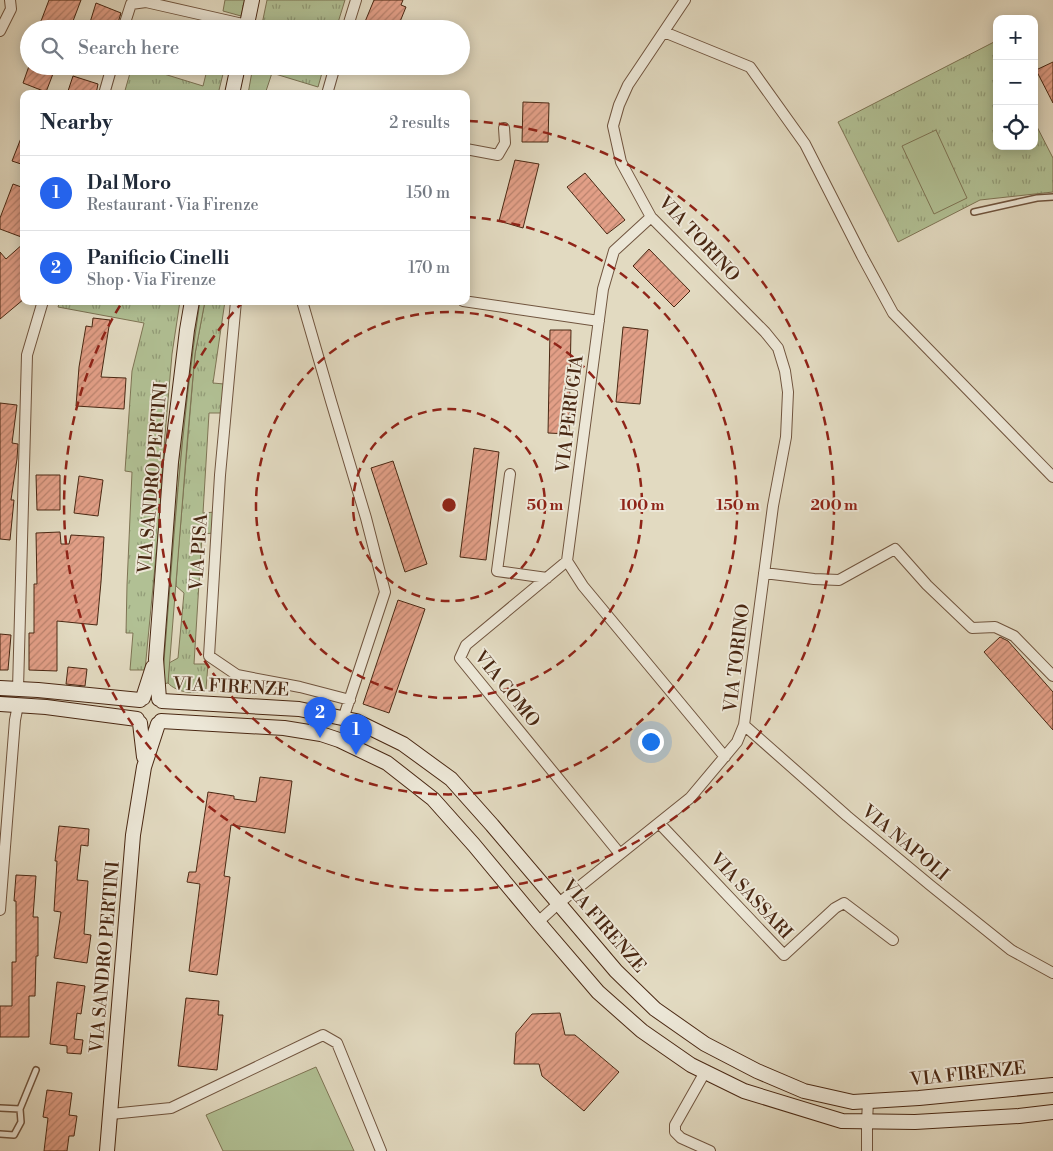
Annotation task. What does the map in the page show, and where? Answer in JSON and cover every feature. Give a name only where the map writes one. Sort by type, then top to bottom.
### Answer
[{"type":"street","points":[[0,31],[12,9],[10,0]]},
{"type":"street","points":[[248,20],[252,0]]},
{"type":"street","points":[[350,20],[356,0]]},
{"type":"street","name":"VIA TORINO","points":[[538,922],[690,798],[737,742],[744,725],[773,506],[786,437],[788,392],[785,371],[778,348],[765,332],[651,217],[621,162],[613,126],[619,105],[628,85],[685,0]]},
{"type":"street","points":[[126,20],[131,4],[146,1],[219,20]]},
{"type":"street","points":[[664,32],[750,67],[805,144],[893,313],[1053,477]]},
{"type":"street","points":[[105,90],[109,75]]},
{"type":"street","points":[[233,90],[236,75]]},
{"type":"street","points":[[328,90],[332,75]]},
{"type":"street","points":[[470,150],[498,155],[505,143],[504,128]]},
{"type":"street","name":"VIA PERUGIA","points":[[567,561],[603,289],[614,251],[651,217]]},
{"type":"street","points":[[470,302],[599,321]]},
{"type":"street","points":[[18,689],[28,355],[42,305]]},
{"type":"street","name":"VIA SANDRO PERTINI","points":[[107,1151],[133,835],[144,767],[159,723],[165,712],[160,700],[156,659],[171,462],[191,305]]},
{"type":"street","name":"VIA PISA","points":[[236,305],[220,475],[209,656],[237,676],[300,687],[350,700]]},
{"type":"street","points":[[303,305],[366,518],[385,592],[343,719]]},
{"type":"street","points":[[510,474],[497,571],[547,578]]},
{"type":"street","points":[[764,573],[840,580],[894,549],[927,585],[972,628],[995,627],[1014,636],[1053,676]]},
{"type":"street","points":[[567,561],[583,586],[725,757]]},
{"type":"street","name":"VIA COMO","points":[[567,561],[466,645],[460,658],[620,854]]},
{"type":"street","name":"VIA SANDRO PERTINI","points":[[144,767],[139,721],[135,709],[141,699],[156,659]]},
{"type":"street","points":[[0,688],[141,699],[151,696],[160,700]]},
{"type":"street","name":"VIA FIRENZE","points":[[160,700],[299,709],[356,721],[403,744],[451,779],[616,971],[655,1009],[705,1044],[757,1071],[804,1091],[853,1102],[919,1098],[1053,1085]]},
{"type":"street","points":[[0,704],[46,707],[139,721],[149,726],[159,723],[284,728],[321,734],[339,740],[387,763],[433,799],[598,992],[642,1031],[691,1065],[744,1091],[842,1122],[915,1122],[1053,1112]]},
{"type":"street","points":[[0,910],[18,705]]},
{"type":"street","name":"VIA NAPOLI","points":[[744,725],[847,816],[930,885],[1011,950],[1053,973]]},
{"type":"street","name":"VIA SASSARI","points":[[659,823],[784,955],[835,908],[844,903],[893,940]]},
{"type":"street","points":[[111,1114],[171,1108],[323,1035],[337,1043],[382,1151]]},
{"type":"street","points":[[705,1072],[675,1125],[675,1132],[680,1138],[710,1151]]},
{"type":"street","points":[[867,1151],[868,1101]]},
{"type":"lane","points":[[974,212],[1037,198],[1053,197]]},
{"type":"lane","points":[[0,1134],[14,1135],[21,1122],[20,1110],[36,1070]]},
{"type":"lane","points":[[0,1108],[20,1110]]},
{"type":"green space","points":[[225,0],[245,0],[241,16],[223,11]]},
{"type":"green space","points":[[267,0],[345,0],[339,20],[263,20]]},
{"type":"green space","points":[[993,43],[993,150],[1038,150],[1038,129],[1053,158],[1053,192],[980,200],[898,242],[838,122]]},
{"type":"green space","points":[[129,75],[167,75],[203,86],[206,75],[223,75],[219,90],[125,90]]},
{"type":"green space","points":[[251,75],[271,75],[266,90],[249,90]]},
{"type":"green space","points":[[279,75],[321,75],[318,87]]},
{"type":"green space","points":[[936,130],[967,198],[934,214],[902,146]]},
{"type":"green space","points":[[59,305],[179,305],[172,354],[159,524],[145,670],[130,670],[133,633],[126,633],[132,472],[125,471],[132,371],[144,323],[58,307]]},
{"type":"green space","points":[[197,305],[199,305],[183,441],[163,674],[159,674],[181,432]]},
{"type":"green space","points":[[199,305],[204,305],[195,354],[168,683],[163,684],[170,581],[193,348]]},
{"type":"green space","points":[[204,305],[224,305],[213,383],[224,384],[221,413],[209,413],[203,513],[215,512],[214,533],[202,534],[194,664],[208,664],[206,689],[192,693],[176,689],[168,683],[169,663],[178,658],[184,593],[176,586],[195,354]]},
{"type":"green space","points":[[316,1067],[354,1151],[223,1151],[206,1115]]},
{"type":"building","points":[[49,0],[81,0],[73,20],[41,20]]},
{"type":"building","points":[[374,0],[403,0],[401,5],[406,7],[401,20],[366,20]]},
{"type":"building","points":[[96,3],[121,13],[119,20],[91,20]]},
{"type":"building","points":[[1053,62],[1053,103],[1038,74],[1038,69]]},
{"type":"building","points":[[26,75],[53,75],[47,90],[41,90],[23,83]]},
{"type":"building","points":[[73,76],[98,84],[97,90],[68,90]]},
{"type":"building","points":[[523,102],[549,103],[548,142],[522,142]]},
{"type":"building","points":[[20,141],[20,164],[12,161]]},
{"type":"building","points":[[515,160],[539,164],[523,228],[499,221]]},
{"type":"building","points":[[585,173],[625,220],[607,234],[567,187]]},
{"type":"building","points":[[13,184],[20,187],[20,236],[0,229],[0,218]]},
{"type":"building","points":[[20,247],[20,302],[0,319],[0,252],[6,259]]},
{"type":"building","points":[[649,249],[690,291],[674,307],[633,266]]},
{"type":"building","points":[[93,318],[110,320],[101,377],[126,378],[124,409],[76,406],[79,367],[86,326],[92,327]]},
{"type":"building","points":[[623,327],[648,330],[640,404],[616,402]]},
{"type":"building","points":[[550,330],[571,330],[569,434],[548,433]]},
{"type":"building","points":[[0,403],[17,405],[12,443],[18,444],[11,500],[14,500],[10,540],[0,539]]},
{"type":"building","points":[[474,448],[499,452],[486,560],[460,557]]},
{"type":"building","points":[[393,461],[427,564],[405,572],[371,468]]},
{"type":"building","points":[[36,475],[60,475],[60,510],[37,510]]},
{"type":"building","points":[[79,476],[103,480],[98,516],[74,513]]},
{"type":"building","points":[[60,532],[61,544],[69,544],[71,535],[104,537],[97,625],[57,621],[57,671],[29,670],[29,633],[34,633],[34,584],[37,584],[36,533]]},
{"type":"building","points":[[398,600],[425,609],[389,713],[363,704]]},
{"type":"building","points":[[0,634],[11,635],[8,670],[0,670]]},
{"type":"building","points":[[1000,637],[1008,641],[1053,692],[1053,730],[984,652]]},
{"type":"building","points":[[68,667],[87,669],[85,686],[66,684]]},
{"type":"building","points":[[260,777],[292,781],[285,833],[231,825],[224,876],[230,877],[217,975],[189,971],[200,884],[187,882],[189,872],[196,872],[208,792],[234,796],[234,799],[256,802]]},
{"type":"building","points":[[59,826],[89,829],[88,846],[81,845],[77,880],[88,881],[84,934],[91,935],[87,963],[54,958],[61,912],[54,911],[57,861],[55,861]]},
{"type":"building","points":[[16,875],[36,876],[33,917],[38,917],[38,956],[36,956],[35,996],[29,996],[29,1037],[0,1037],[0,1006],[12,1006],[12,962],[16,962],[16,901],[14,901]]},
{"type":"building","points":[[57,982],[85,986],[81,1014],[77,1013],[74,1039],[83,1040],[81,1054],[67,1053],[67,1046],[50,1044]]},
{"type":"building","points":[[186,998],[219,1001],[218,1015],[223,1015],[217,1070],[178,1066]]},
{"type":"building","points":[[560,1013],[565,1035],[575,1035],[619,1072],[584,1111],[542,1076],[539,1064],[514,1064],[516,1033],[532,1014]]},
{"type":"building","points":[[47,1090],[72,1093],[69,1115],[77,1116],[74,1136],[69,1136],[67,1151],[44,1151],[48,1118],[43,1117]]},
{"type":"place","name":"Panificio Cinelli","points":[[320,738]]},
{"type":"place","name":"Dal Moro","points":[[356,755]]}]
